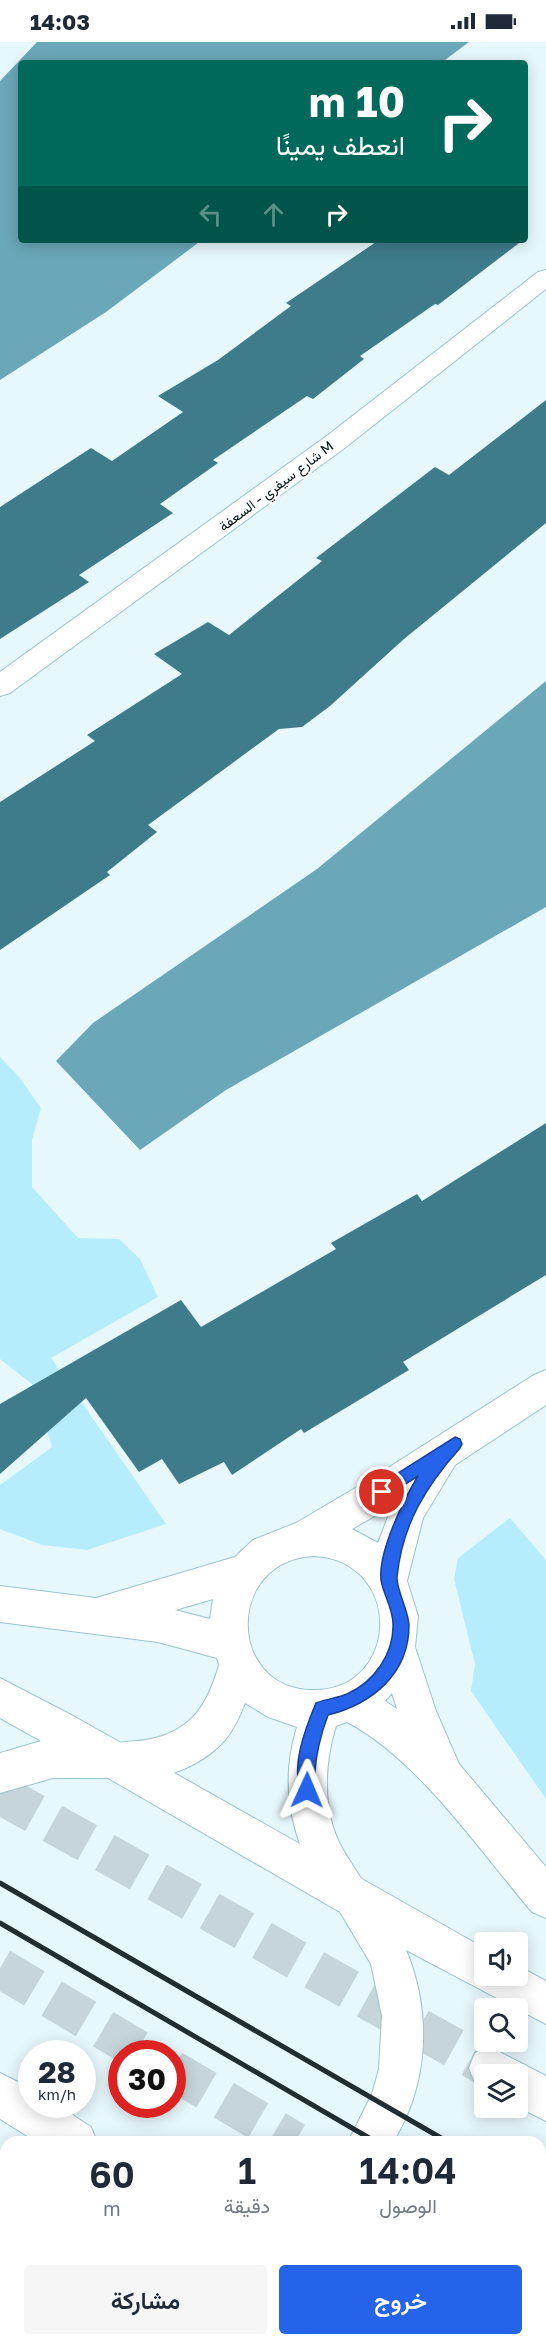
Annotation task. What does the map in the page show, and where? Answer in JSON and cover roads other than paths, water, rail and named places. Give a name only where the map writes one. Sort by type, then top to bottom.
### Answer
[{"type":"street","name":"شارع سيفري - السعفة M","points":[[0,686],[337,441],[546,277]]},
{"type":"street","points":[[0,1773],[36,1759],[78,1755],[118,1761],[147,1761],[174,1754],[199,1740],[219,1718],[232,1693],[234,1655],[227,1619],[232,1595],[243,1573],[260,1556],[281,1545],[304,1538],[382,1492],[546,1386]]},
{"type":"street","points":[[389,1580],[396,1540],[410,1504],[430,1472],[455,1444]]},
{"type":"street","points":[[0,1604],[158,1624],[234,1655],[254,1685],[274,1699],[297,1707],[335,1705],[370,1690],[387,1671],[397,1649],[401,1625],[397,1601],[389,1580],[372,1561],[352,1547],[329,1540],[304,1538]]},
{"type":"street","points":[[86,1614],[165,1596],[243,1573]]},
{"type":"street","points":[[397,1649],[419,1717],[451,1782]]},
{"type":"street","points":[[0,1697],[118,1761],[353,1900],[474,1965]]},
{"type":"street","points":[[335,1705],[403,1736],[451,1782],[546,1898]]},
{"type":"street","points":[[335,1705],[309,1750],[306,1773],[308,1807],[316,1840],[332,1871],[381,1938],[398,1981],[404,2030],[399,2080],[381,2126],[374,2136]]},
{"type":"street","points":[[513,1986],[546,2003]]},
{"type":"street","points":[[528,2090],[546,2100]]},
{"type":"street","points":[[0,2094],[66,2136]]},
{"type":"tunnel","points":[[0,1794],[483,2064]]},
{"type":"tunnel","points":[[0,1968],[121,2040]]},
{"type":"tunnel","points":[[186,2078],[285,2136]]},
{"type":"railway","points":[[0,1883],[438,2136]]},
{"type":"railway","points":[[0,1923],[366,2136]]}]
